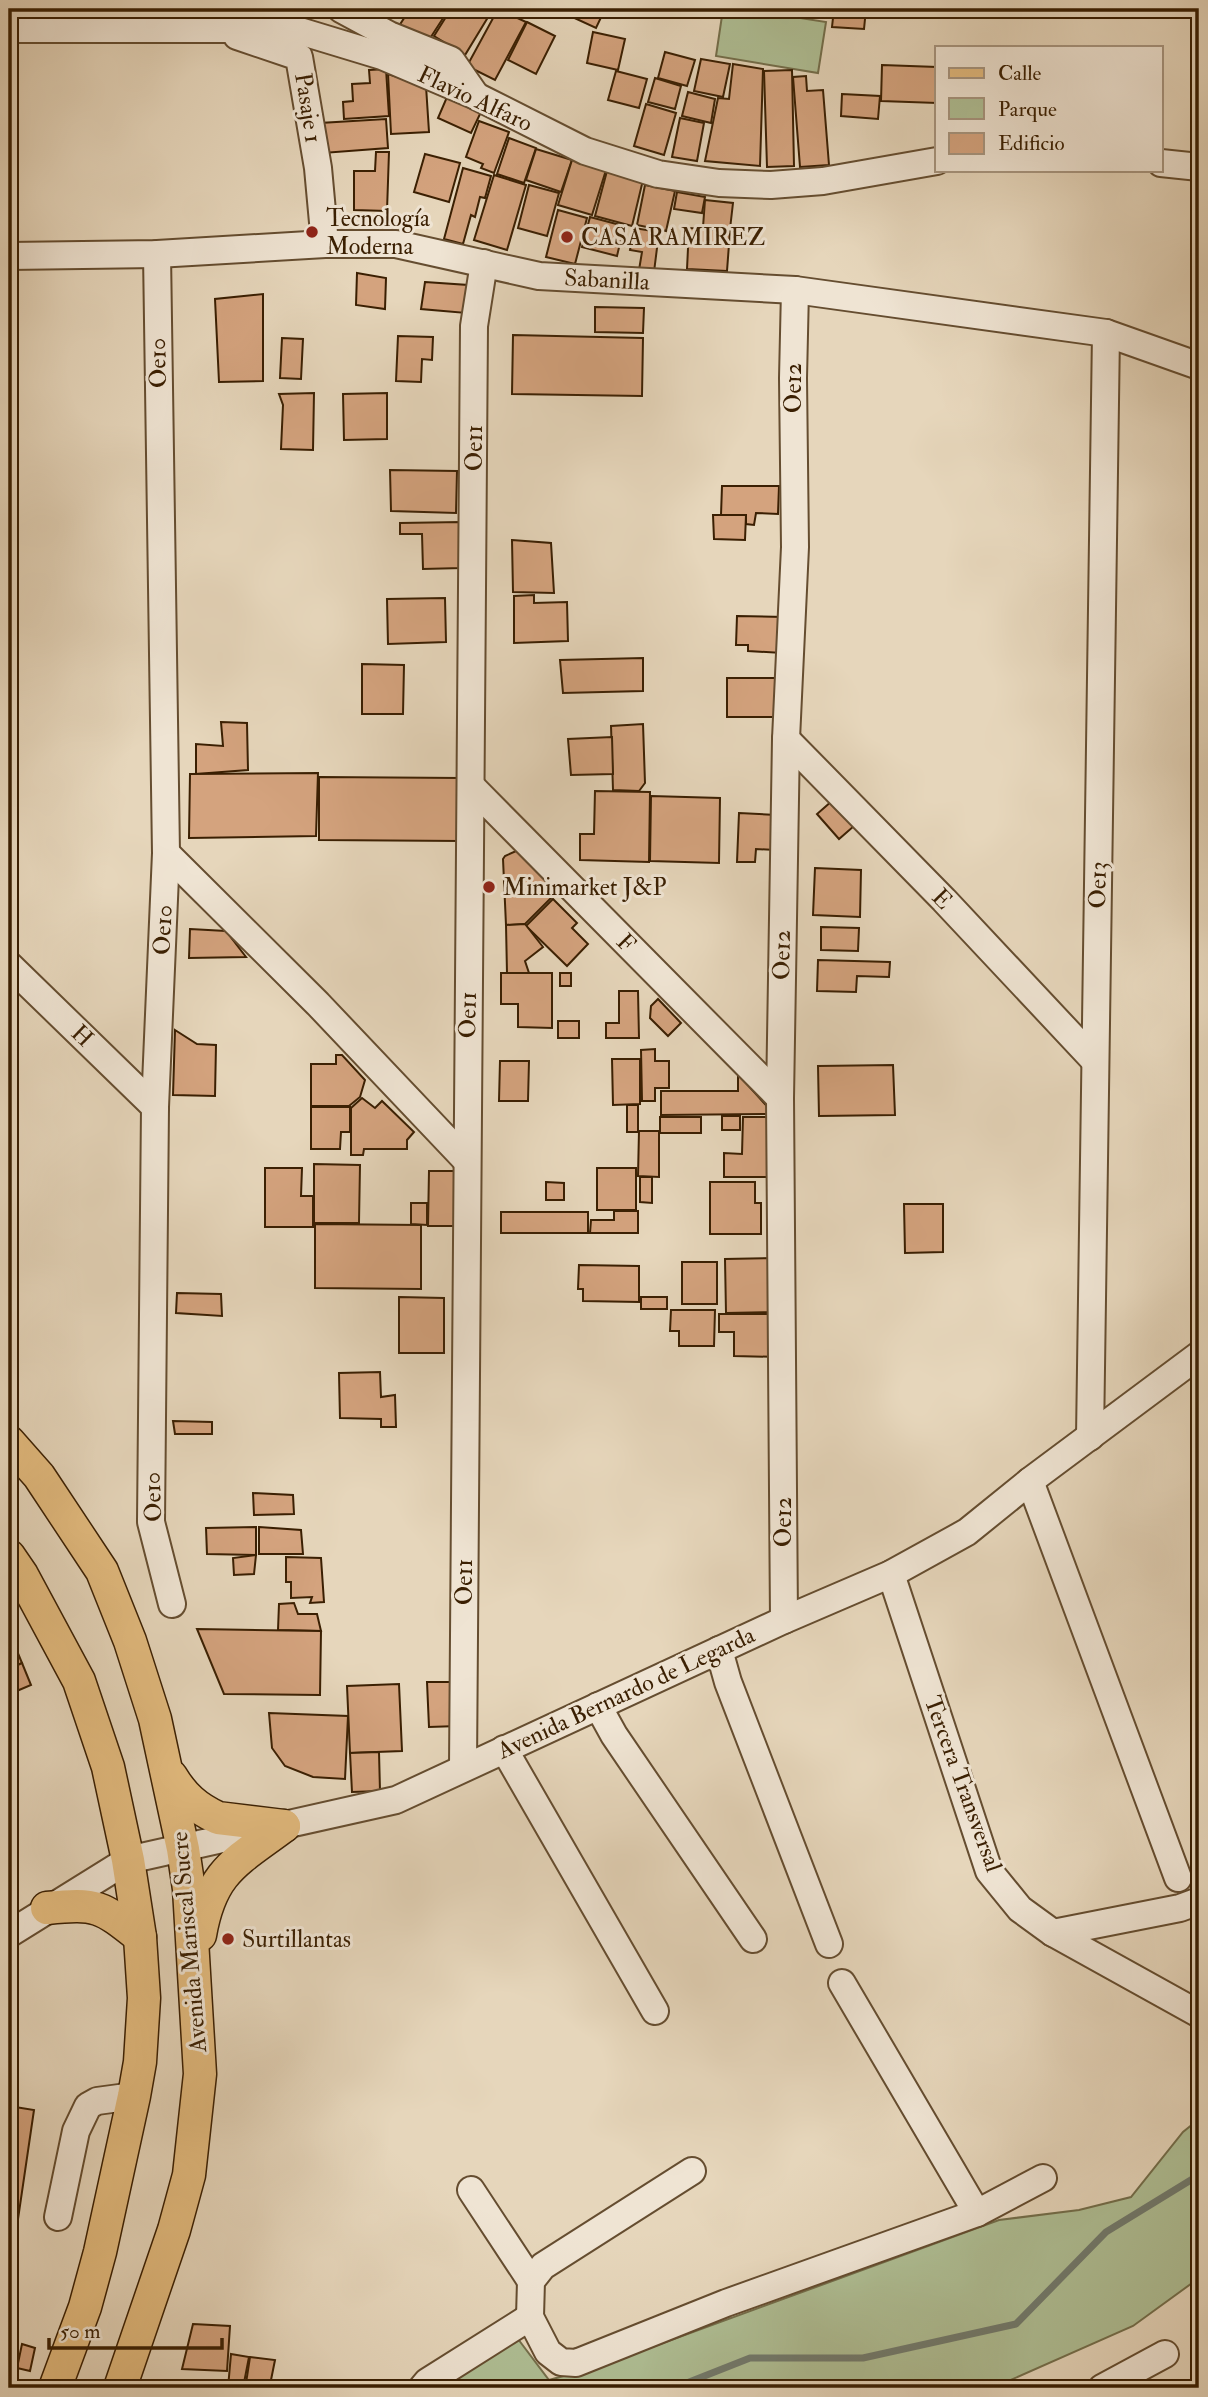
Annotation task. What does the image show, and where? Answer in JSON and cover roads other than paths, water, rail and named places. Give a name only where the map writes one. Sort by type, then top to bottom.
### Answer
[{"type":"main road","name":"Avenida Mariscal Sucre","points":[[9,1442],[39,1476],[102,1571],[152,1706],[189,1889],[201,2074],[189,2175],[174,2230],[120,2388]]},
{"type":"main road","name":"Avenida Mariscal Sucre","points":[[9,1556],[79,1681],[108,1767],[128,1860],[140,1937],[144,1998],[134,2096],[97,2263],[85,2307],[55,2388]]},
{"type":"main road","points":[[166,1767],[181,1793],[218,1818],[284,1826]]},
{"type":"main road","points":[[194,1971],[203,1918],[215,1886],[224,1872],[284,1826]]},
{"type":"main road","points":[[47,1908],[96,1906],[110,1913],[140,1937]]},
{"type":"street","points":[[341,9],[389,35],[450,60],[476,96]]},
{"type":"street","name":"Flavio Alfaro","points":[[9,29],[293,29],[382,56],[476,96],[585,151],[658,174],[719,183],[823,181],[935,161]]},
{"type":"street","name":"Pasaje 1","points":[[219,30],[299,57],[318,167],[325,244]]},
{"type":"street","points":[[1162,163],[1199,167]]},
{"type":"street","name":"Sabanilla","points":[[9,256],[157,254],[325,244],[396,244],[539,276],[795,290],[1106,333],[1199,366]]},
{"type":"street","name":"Oe10","points":[[157,254],[166,853],[155,1107],[152,1522],[172,1604]]},
{"type":"street","name":"Oe11","points":[[463,1768],[474,326],[484,263]]},
{"type":"street","name":"Oe12","points":[[784,1620],[779,1098],[786,739],[795,547],[795,290]]},
{"type":"street","name":"Oe13","points":[[1090,1437],[1106,333]]},
{"type":"street","name":"E","points":[[786,739],[944,900],[1095,1061]]},
{"type":"street","name":"F","points":[[472,787],[779,1098]]},
{"type":"street","points":[[166,853],[318,1004],[466,1160]]},
{"type":"street","name":"H","points":[[9,965],[155,1107]]},
{"type":"street","name":"Avenida Bernardo de Legarda","points":[[9,1934],[128,1860],[396,1800],[784,1620],[891,1574],[967,1532],[1030,1481],[1199,1354]]},
{"type":"street","points":[[1030,1481],[1178,1878]]},
{"type":"street","name":"Tercera Transversal","points":[[891,1574],[989,1871],[1020,1909],[1053,1933],[1199,2014]]},
{"type":"street","points":[[719,1650],[728,1682],[830,1944]]},
{"type":"street","points":[[598,1706],[614,1735],[753,1939]]},
{"type":"street","points":[[504,1749],[656,2011]]},
{"type":"street","points":[[1053,1933],[1180,1908],[1199,1901]]},
{"type":"street","points":[[842,1983],[977,2213]]},
{"type":"street","points":[[58,2217],[76,2131],[88,2106],[97,2101],[134,2096]]},
{"type":"street","points":[[531,2281],[543,2266],[692,2171]]},
{"type":"street","points":[[471,2190],[531,2281],[530,2316],[548,2352],[561,2362],[576,2363],[726,2303],[977,2213],[1043,2178]]},
{"type":"street","points":[[422,2388],[427,2382],[530,2316]]},
{"type":"street","points":[[1102,2388],[1165,2354]]},
{"type":"waterway","points":[[674,2388],[750,2358],[863,2358],[1016,2324],[1106,2232],[1199,2175]]},
{"type":"place","name":"Tecnología Moderna","points":[[312,232]]},
{"type":"place","name":"CASA RAMIREZ","points":[[567,237]]},
{"type":"place","name":"Minimarket J&P","points":[[489,887]]},
{"type":"place","name":"Surtillantas","points":[[228,1939]]}]
